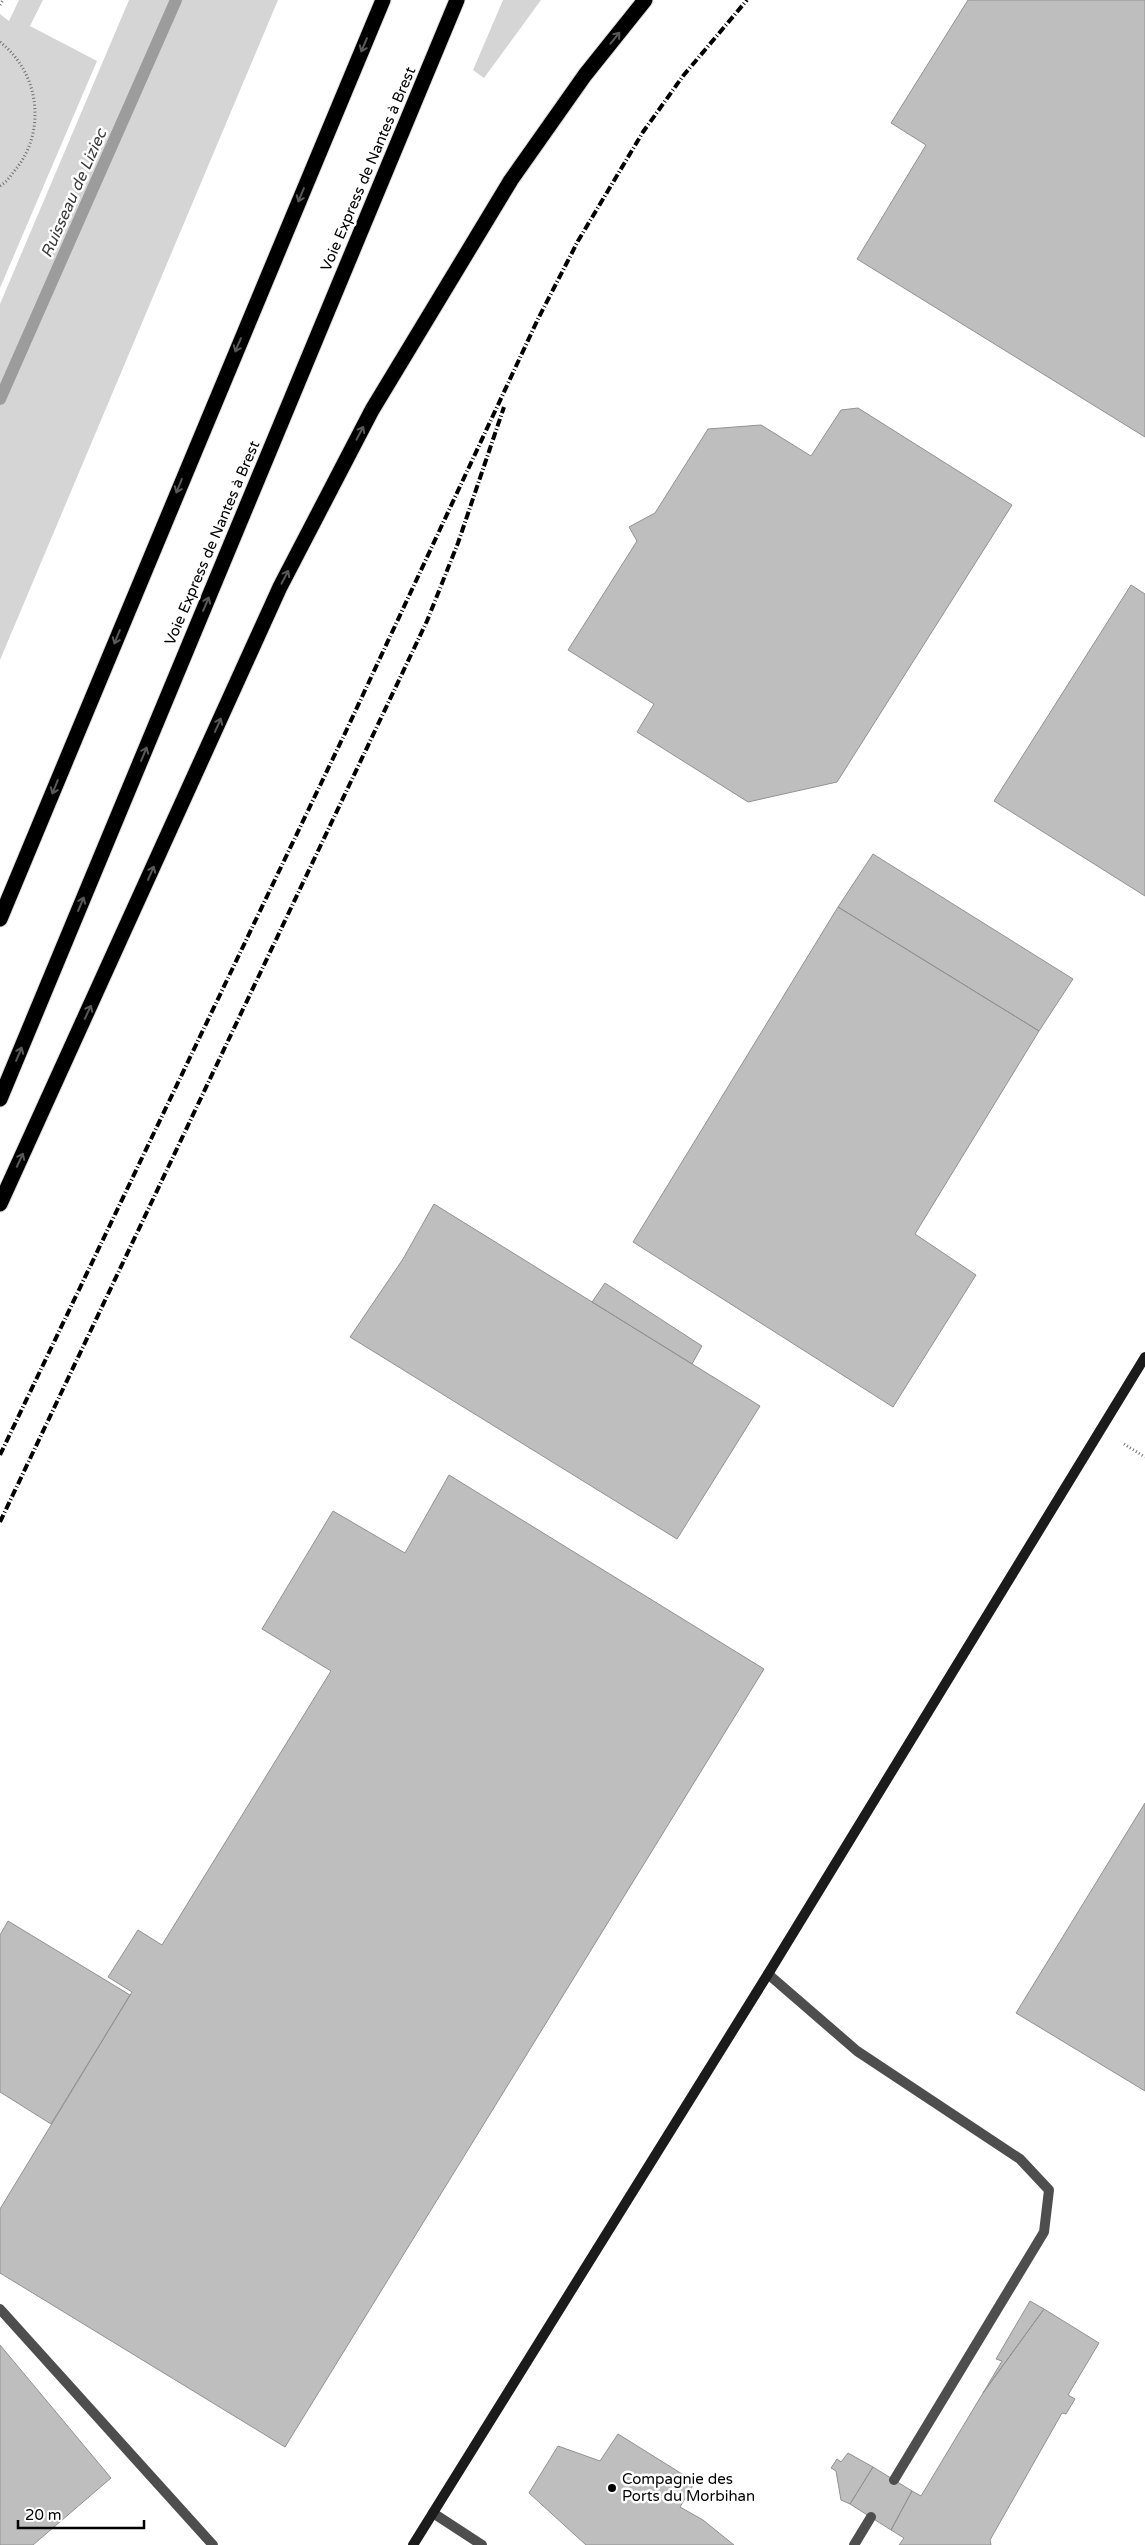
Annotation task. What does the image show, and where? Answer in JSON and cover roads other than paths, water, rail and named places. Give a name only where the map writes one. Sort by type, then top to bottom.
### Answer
[{"type":"highway","points":[[0,919],[383,0]]},
{"type":"highway","name":"Voie Express de Nantes à Brest","points":[[0,1099],[457,0]]},
{"type":"highway","points":[[0,1204],[280,587],[372,410],[511,180],[585,75],[645,0]]},
{"type":"main road","points":[[413,2545],[768,1974],[1145,1357]]},
{"type":"lane","points":[[768,1974],[857,2051],[1020,2158],[1048,2190],[1044,2232],[894,2480]]},
{"type":"lane","points":[[0,2310],[213,2545]]},
{"type":"lane","points":[[433,2513],[482,2545]]},
{"type":"lane","points":[[854,2545],[871,2518]]},
{"type":"waterway","name":"Ruisseau de Liziec","points":[[0,399],[176,0]]},
{"type":"railway","points":[[0,1455],[347,729],[538,319],[578,241],[643,132],[683,76],[747,0]]},
{"type":"railway","points":[[0,1522],[427,621],[458,543],[504,407]]},
{"type":"place","name":"Compagnie des Ports du Morbihan","points":[[612,2488]]}]
